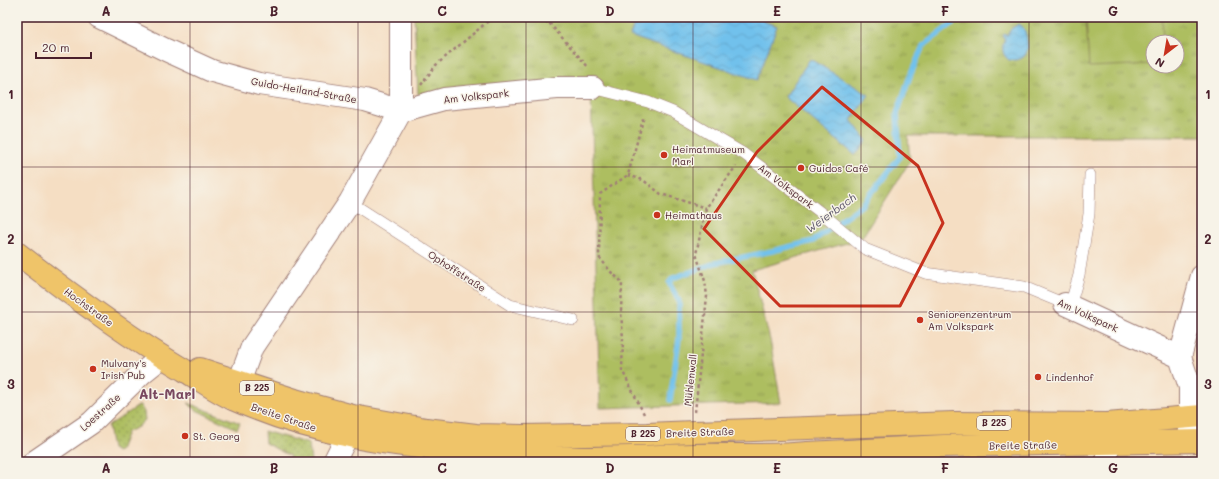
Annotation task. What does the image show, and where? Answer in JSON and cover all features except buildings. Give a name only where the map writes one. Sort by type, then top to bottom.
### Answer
[{"type":"main road","name":"Hochstraße","points":[[17,253],[110,323],[162,357]]},
{"type":"main road","name":"Breite Straße","points":[[162,357],[235,391],[294,421],[322,430],[350,426],[426,430],[476,435],[522,436],[646,426],[694,432],[954,423],[1107,443],[1196,417]]},
{"type":"main road","name":"Breite Straße","points":[[350,426],[426,449],[580,458],[729,454],[790,455],[808,457],[944,446],[1196,441]]},
{"type":"street","name":"Guido-Heiland-Straße","points":[[99,17],[212,71],[259,84],[364,100],[401,111]]},
{"type":"street","points":[[235,391],[252,347],[350,202],[401,111],[401,17]]},
{"type":"street","name":"Am Volkspark","points":[[401,111],[444,99],[557,88],[593,88]]},
{"type":"street","points":[[1196,441],[1196,417],[1190,387],[1180,357],[1202,276]]},
{"type":"street","name":"Am Volkspark","points":[[1068,305],[1180,357]]},
{"type":"street","name":"Loestraße","points":[[34,462],[91,423],[142,373],[162,357]]},
{"type":"street","points":[[334,462],[350,426]]},
{"type":"lane","name":"Am Volkspark","points":[[593,88],[648,102],[673,112],[744,154],[824,215],[865,249],[926,273],[1024,286],[1068,305]]},
{"type":"lane","points":[[1068,305],[1079,275],[1089,214],[1090,175]]},
{"type":"lane","name":"Ophoffstraße","points":[[350,202],[510,305],[573,320]]},
{"type":"lane","points":[[808,457],[809,428]]},
{"type":"path","points":[[401,111],[436,64],[493,17]]},
{"type":"path","points":[[541,17],[550,24],[592,72],[593,88]]},
{"type":"path","points":[[550,17],[550,24]]},
{"type":"path","points":[[646,426],[622,370],[624,339],[621,312],[622,282],[611,272],[599,257],[600,194],[628,176],[648,102]]},
{"type":"path","points":[[628,176],[643,180],[661,194],[706,208],[736,165]]},
{"type":"path","name":"Mühlenwall","points":[[695,416],[707,296],[705,281],[696,254],[706,208]]},
{"type":"highlighted area","points":[[822,87],[918,166],[943,223],[900,306],[780,306],[704,229],[757,152]]},
{"type":"green space","points":[[414,17],[1202,17],[1202,136],[908,136],[910,161],[861,239],[752,270],[770,340],[781,403],[600,408],[591,92],[418,94]]},
{"type":"green space","points":[[1086,17],[1162,17],[1163,34],[1145,34],[1145,64],[1089,67]]},
{"type":"green space","points":[[188,403],[240,423],[237,429],[194,409]]},
{"type":"green space","points":[[140,405],[144,412],[145,420],[138,427],[127,432],[120,450],[117,452],[112,449],[108,426]]},
{"type":"green space","points":[[264,431],[309,444],[311,462],[289,462],[290,456],[265,443]]},
{"type":"water","points":[[637,17],[763,17],[763,21],[777,26],[757,80],[630,36]]},
{"type":"water","points":[[1019,24],[1023,27],[1026,33],[1027,50],[1022,58],[1009,60],[1004,53],[1003,45],[1005,39],[1002,37],[1004,34],[1007,35],[1012,28]]},
{"type":"water","points":[[810,59],[869,95],[851,120],[867,141],[855,155],[785,97]]},
{"type":"waterway","name":"Weierbach","points":[[670,400],[679,339],[679,301],[669,283],[673,278],[715,263],[813,241],[862,205],[900,157],[897,114],[910,76],[923,46],[961,17]]},
{"type":"place","name":"Heimatmuseum Marl","points":[[664,155]]},
{"type":"place","name":"Guidos Café","points":[[801,168]]},
{"type":"place","name":"Heimathaus","points":[[657,215]]},
{"type":"place","name":"Seniorenzentrum Am Volkspark","points":[[920,320]]},
{"type":"place","name":"Mulvany's Irish Pub","points":[[93,369]]},
{"type":"place","name":"Lindenhof","points":[[1038,377]]},
{"type":"place","name":"St. Georg","points":[[185,436]]},
{"type":"district","name":"Alt-Marl","points":[[167,394]]}]
